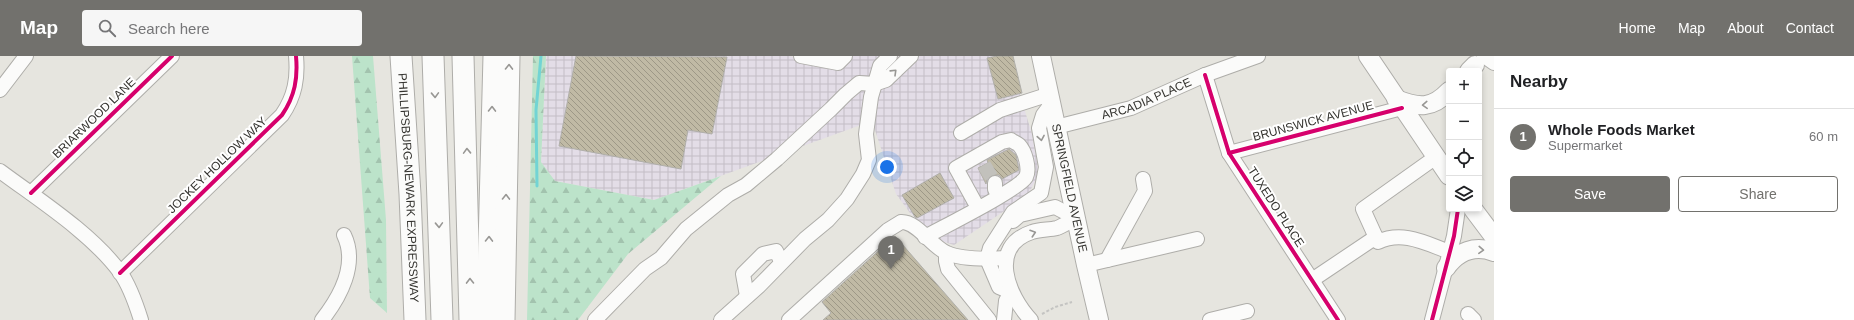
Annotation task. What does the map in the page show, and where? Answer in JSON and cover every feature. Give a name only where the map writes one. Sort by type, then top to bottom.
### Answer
[{"type":"highway","name":"PHILLIPSBURG-NEWARK EXPRESSWAY","points":[[401,56],[410,194],[415,320]]},
{"type":"highway","points":[[433,56],[442,320]]},
{"type":"highway","points":[[464,56],[470,320]]},
{"type":"highway","points":[[487,320],[494,56]]},
{"type":"highway","points":[[504,320],[509,56]]},
{"type":"main road","name":"SPRINGFIELD AVENUE","points":[[1042,56],[1056,127],[1099,320]]},
{"type":"main road","points":[[1368,56],[1446,172]]},
{"type":"main road","points":[[1399,103],[1428,105],[1441,100],[1446,94]]},
{"type":"main road","points":[[1475,212],[1494,238]]},
{"type":"main road","points":[[1448,260],[1469,250],[1481,249],[1494,252]]},
{"type":"street","points":[[0,90],[26,56]]},
{"type":"street","name":"BRIARWOOD LANE","points":[[31,193],[172,56]]},
{"type":"street","name":"JOCKEY HOLLOW WAY","points":[[120,273],[282,115],[293,96],[296,84],[296,56]]},
{"type":"street","points":[[801,56],[838,63],[845,56]]},
{"type":"street","points":[[721,320],[805,238],[828,220],[847,199],[863,174],[869,160],[866,134],[874,84],[880,66],[890,56]]},
{"type":"street","points":[[595,320],[645,269],[661,258],[686,229],[728,195],[746,185],[777,159],[846,94],[859,84],[874,84],[886,80],[911,56]]},
{"type":"street","name":"ARCADIA PLACE","points":[[1056,127],[1130,108],[1205,75],[1258,56]]},
{"type":"street","points":[[1476,62],[1494,63]]},
{"type":"street","name":"TUXEDO PLACE","points":[[1205,75],[1229,153],[1338,320]]},
{"type":"street","points":[[961,133],[1000,110],[1051,98]]},
{"type":"street","points":[[1011,292],[999,287],[987,259],[990,248],[1013,212],[1041,193],[1046,167],[1039,128],[1051,98]]},
{"type":"street","name":"BRUNSWICK AVENUE","points":[[1229,153],[1399,103]]},
{"type":"street","points":[[926,237],[978,208],[994,189],[1020,183],[1027,176],[1028,166],[1020,146],[1011,140],[1002,142],[980,163],[956,168],[978,208]]},
{"type":"street","points":[[1436,157],[1363,210],[1378,242],[1387,238],[1406,236],[1448,260]]},
{"type":"street","points":[[0,171],[31,193],[86,236],[100,249],[120,273],[133,298],[141,320]]},
{"type":"street","points":[[1107,260],[1145,191],[1144,179]]},
{"type":"street","points":[[1002,230],[1020,215],[1055,207],[1076,218]]},
{"type":"street","points":[[1432,320],[1454,236],[1458,212]]},
{"type":"street","points":[[1029,318],[1011,292],[1006,279],[1006,258],[1013,244],[1021,238],[1032,232],[1058,228],[1076,218]]},
{"type":"street","points":[[789,320],[888,230],[898,223],[904,222],[910,224],[946,253],[987,259],[1006,258]]},
{"type":"street","points":[[322,320],[338,296],[346,276],[349,245],[344,235]]},
{"type":"street","points":[[1312,280],[1376,237]]},
{"type":"street","points":[[1086,265],[1198,239]]},
{"type":"street","points":[[747,296],[743,274],[763,254],[776,251],[781,261]]},
{"type":"street","points":[[946,253],[948,269],[989,320]]},
{"type":"street","points":[[1004,320],[1006,301],[1011,292]]},
{"type":"street","points":[[1210,320],[1247,311]]},
{"type":"path","points":[[1029,318],[1055,307],[1072,302]]},
{"type":"shaded area","points":[[546,56],[789,56],[815,61],[843,56],[1008,56],[1032,134],[1039,173],[1028,195],[954,245],[938,240],[910,213],[896,194],[872,121],[654,200],[555,181],[541,162]]},
{"type":"green space","points":[[352,56],[373,56],[386,220],[387,313],[370,298]]},
{"type":"green space","points":[[533,56],[546,56],[541,162],[555,181],[654,200],[721,176],[628,254],[578,320],[527,320]]},
{"type":"building","points":[[576,56],[727,57],[712,134],[688,130],[681,169],[559,146]]},
{"type":"building","points":[[997,56],[1013,56],[1022,93],[998,99],[987,58]]},
{"type":"building","points":[[1009,149],[1016,155],[1019,170],[1002,179],[999,175],[991,175],[987,179],[986,184],[978,168],[988,163],[987,160]]},
{"type":"building","points":[[940,173],[954,198],[917,218],[915,217],[902,195]]},
{"type":"building","points":[[895,236],[968,320],[823,320],[831,313],[822,302]]},
{"type":"waterway","points":[[537,186],[536,110],[541,56]]},
{"type":"tunnel","points":[[984,165],[995,183]]},
{"type":"cycle path","points":[[31,193],[172,56]]},
{"type":"cycle path","points":[[120,273],[282,115],[290,101],[295,87],[296,56]]},
{"type":"cycle path","points":[[1205,75],[1229,153],[1338,320]]},
{"type":"cycle path","points":[[1229,153],[1402,108]]},
{"type":"cycle path","points":[[1432,320],[1454,236],[1458,212]]},
{"type":"place","name":"Whole Foods Market","points":[[891,269]]}]
